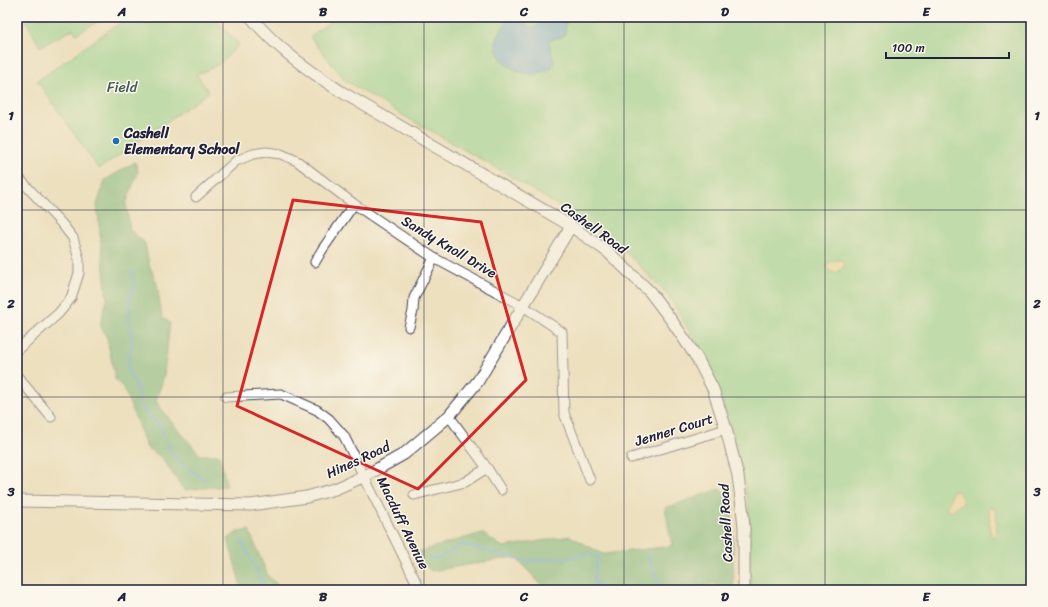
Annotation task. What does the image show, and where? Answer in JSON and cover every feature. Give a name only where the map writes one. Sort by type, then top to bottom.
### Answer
[{"type":"street","name":"Cashell Road","points":[[251,17],[286,51],[309,70],[334,87],[571,226],[613,257],[650,292],[697,358],[713,389],[726,429],[738,476],[740,491],[744,528],[744,590]]},
{"type":"street","name":"Sandy Knoll Drive","points":[[196,197],[236,161],[253,154],[266,152],[281,154],[297,161],[354,204],[434,258],[523,306],[562,332],[564,413],[590,480]]},
{"type":"street","points":[[17,350],[59,313],[71,298],[80,273],[79,259],[72,238],[62,224],[19,181]]},
{"type":"street","points":[[315,262],[354,204]]},
{"type":"street","name":"Hines Road","points":[[17,501],[251,505],[307,497],[335,489],[365,476],[404,454],[449,416],[478,381],[571,226]]},
{"type":"street","points":[[409,327],[413,311],[414,298],[434,258]]},
{"type":"street","points":[[17,376],[51,417]]},
{"type":"street","name":"Macduff Avenue","points":[[226,397],[280,394],[318,410],[329,419],[344,436],[420,590]]},
{"type":"street","points":[[449,416],[501,490]]},
{"type":"street","name":"Jenner Court","points":[[631,458],[726,429]]},
{"type":"street","points":[[414,495],[465,482],[487,468]]},
{"type":"highlighted area","points":[[293,200],[481,222],[526,380],[418,489],[237,406]]},
{"type":"green space","points":[[33,17],[106,17],[76,34],[73,29],[40,47],[26,21]]},
{"type":"green space","name":"Field","points":[[128,17],[213,17],[239,44],[220,63],[196,74],[209,92],[99,169],[37,81]]},
{"type":"green space","points":[[336,17],[1031,17],[1031,590],[751,590],[749,507],[734,437],[719,391],[696,342],[668,295],[626,252],[575,216],[502,171],[404,116],[346,81],[310,37]]},
{"type":"green space","points":[[135,162],[138,171],[126,204],[130,230],[145,243],[149,264],[157,284],[162,317],[170,323],[164,376],[156,401],[200,455],[219,455],[227,486],[184,490],[161,457],[147,448],[124,389],[115,379],[107,338],[100,325],[107,299],[97,205],[105,180]]},
{"type":"green space","points":[[719,489],[732,497],[734,590],[716,590],[716,583],[691,590],[546,590],[515,557],[431,571],[414,553],[482,533],[503,547],[570,536],[603,554],[672,546],[665,508]]},
{"type":"green space","points":[[249,530],[268,576],[283,590],[242,590],[228,539],[237,532]]},
{"type":"sand","points":[[835,260],[841,260],[844,263],[844,267],[836,273],[831,272],[826,267],[827,264]]},
{"type":"sand","points":[[953,491],[957,491],[959,493],[963,503],[951,512],[946,509]]},
{"type":"sand","points":[[994,508],[997,514],[997,530],[993,536],[990,533],[989,511],[990,509]]},
{"type":"water","points":[[546,17],[564,17],[566,23],[565,34],[560,38],[555,38],[549,42],[554,62],[551,69],[530,74],[523,73],[505,63],[496,47],[498,37],[507,20],[515,19],[535,28]]},
{"type":"waterway","points":[[132,271],[134,286],[130,297],[129,319],[132,341],[127,371],[134,381],[144,411],[155,421],[164,435],[170,450],[180,463],[204,479]]},
{"type":"waterway","points":[[241,541],[265,590]]},
{"type":"waterway","points":[[429,559],[439,558],[463,545],[527,561],[576,557],[587,554],[598,557],[593,581],[605,590]]},
{"type":"waterway","points":[[647,554],[662,590]]},
{"type":"place","name":"Cashell Elementary School","points":[[116,141]]}]
